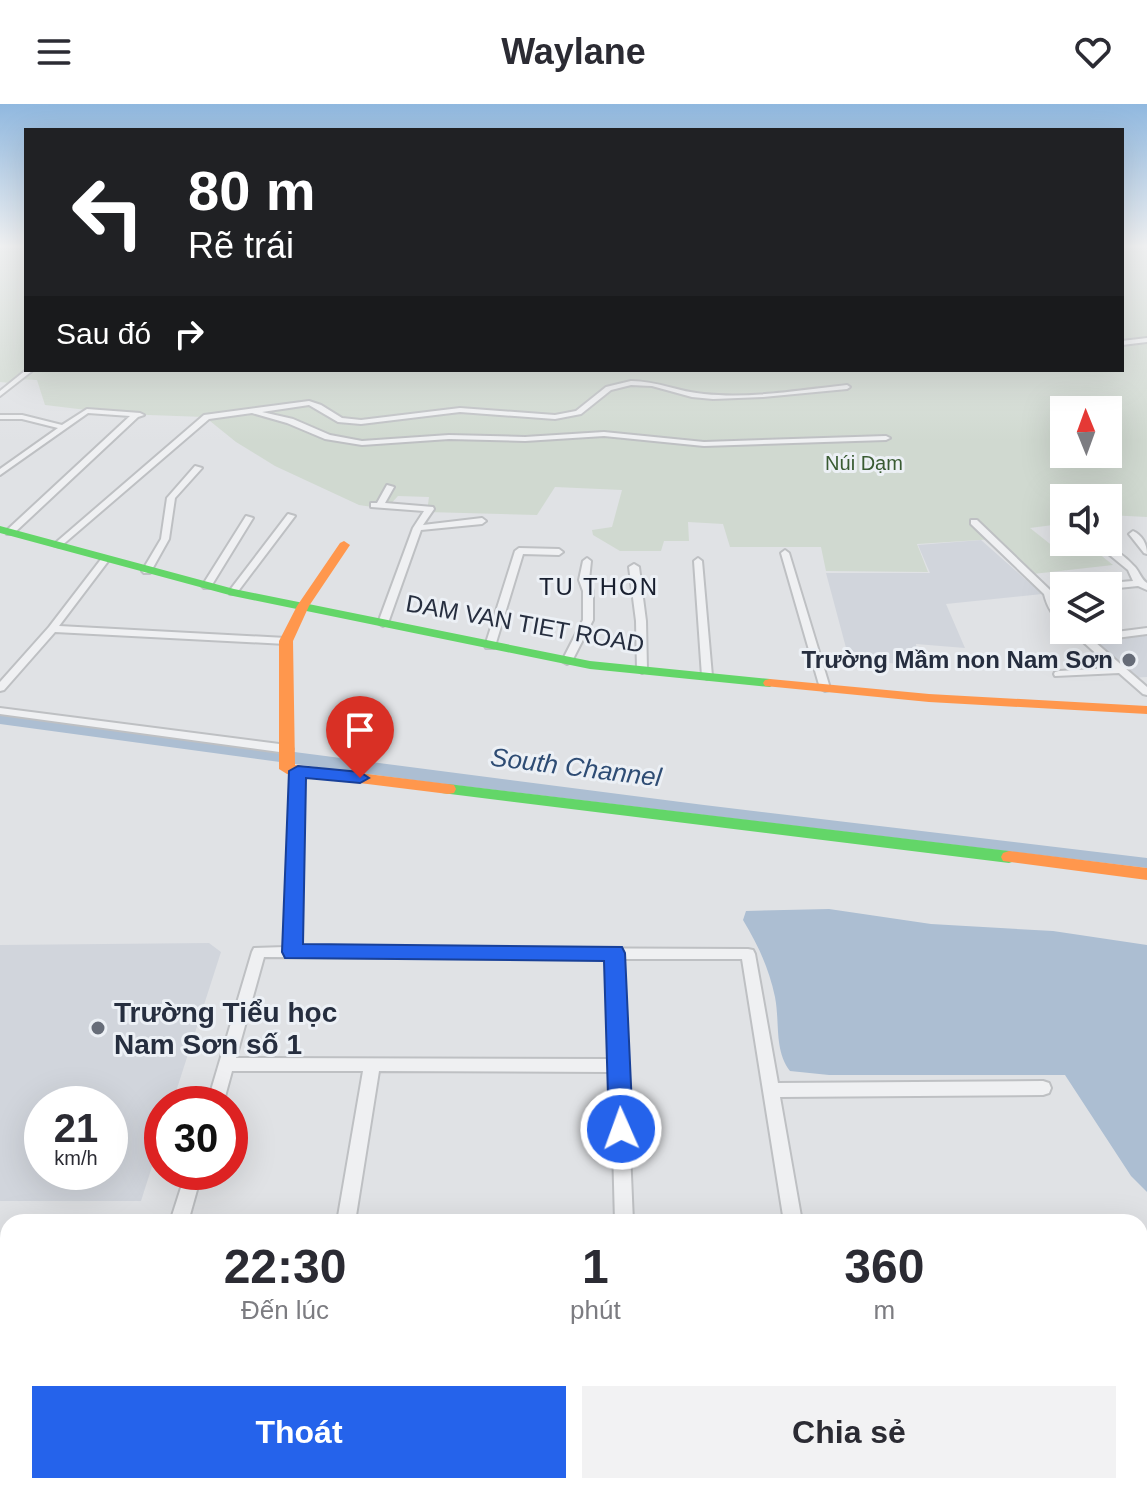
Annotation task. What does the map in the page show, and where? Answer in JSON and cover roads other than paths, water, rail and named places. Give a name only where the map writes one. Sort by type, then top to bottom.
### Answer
[{"type":"main road","name":"DAM VAN TIET ROAD","points":[[5,531],[207,586],[567,661],[929,698],[1147,710]]},
{"type":"main road","points":[[344,545],[303,606],[286,641],[287,749],[292,770],[1147,874]]},
{"type":"street","points":[[1124,343],[1147,340]]},
{"type":"street","points":[[0,394],[28,372]]},
{"type":"street","points":[[57,545],[201,421],[211,416],[309,403],[336,419],[359,422],[460,410],[549,417],[586,410],[600,392],[626,384],[658,384],[678,393],[713,397],[847,387]]},
{"type":"street","points":[[0,473],[61,427],[92,409],[139,415],[5,531]]},
{"type":"street","points":[[248,410],[290,421],[328,437],[362,443],[449,437],[525,439],[604,434],[704,444],[886,438]]},
{"type":"street","points":[[0,417],[22,417],[61,427]]},
{"type":"street","points":[[147,571],[165,539],[171,498],[198,468]]},
{"type":"street","points":[[383,623],[417,528],[430,509],[376,505],[390,487]]},
{"type":"street","points":[[233,592],[291,516]]},
{"type":"street","points":[[207,586],[249,518]]},
{"type":"street","points":[[417,528],[482,521]]},
{"type":"street","points":[[974,522],[1048,593],[1050,600]]},
{"type":"street","points":[[1133,534],[1147,551]]},
{"type":"street","points":[[490,646],[519,551],[559,552]]},
{"type":"street","points":[[785,553],[825,688]]},
{"type":"street","points":[[1116,556],[1132,569],[1143,585]]},
{"type":"street","points":[[0,688],[52,629],[105,560]]},
{"type":"street","points":[[567,661],[588,620],[588,591],[584,580],[587,561]]},
{"type":"street","points":[[698,561],[707,676]]},
{"type":"street","points":[[634,567],[641,621],[642,670]]},
{"type":"street","points":[[1132,569],[1147,567]]},
{"type":"street","points":[[1122,586],[1143,585]]},
{"type":"street","points":[[52,629],[286,641]]},
{"type":"street","points":[[1122,634],[1147,631]]},
{"type":"street","points":[[1092,644],[1147,692]]},
{"type":"street","points":[[1059,674],[1123,670]]},
{"type":"street","points":[[0,711],[287,749]]},
{"type":"street","points":[[292,770],[292,952]]},
{"type":"street","points":[[220,1086],[259,952],[748,954],[792,1214]]},
{"type":"street","points":[[615,953],[624,1214]]},
{"type":"street","points":[[227,1064],[619,1066]]},
{"type":"street","points":[[347,1214],[372,1065]]},
{"type":"street","points":[[771,1090],[1043,1088]]},
{"type":"street","points":[[181,1214],[189,1190]]},
{"type":"water","name":"South Channel","points":[[0,714],[704,805],[1147,858],[1147,868],[420,781],[0,724]]},
{"type":"water","points":[[829,909],[931,924],[1053,931],[1147,945],[1147,1192],[1131,1176],[1065,1075],[829,1075],[790,1071],[780,1045],[770,976],[743,920],[746,911]]},
{"type":"place","name":"Trường Mầm non Nam Sơn","points":[[1129,660]]},
{"type":"place","name":"Trường Tiểu học Nam Sơn số 1","points":[[98,1028]]},
{"type":"district","name":"TU THON","points":[[599,587]]},
{"type":"park label","name":"Núi Dạm","points":[[864,463]]}]
